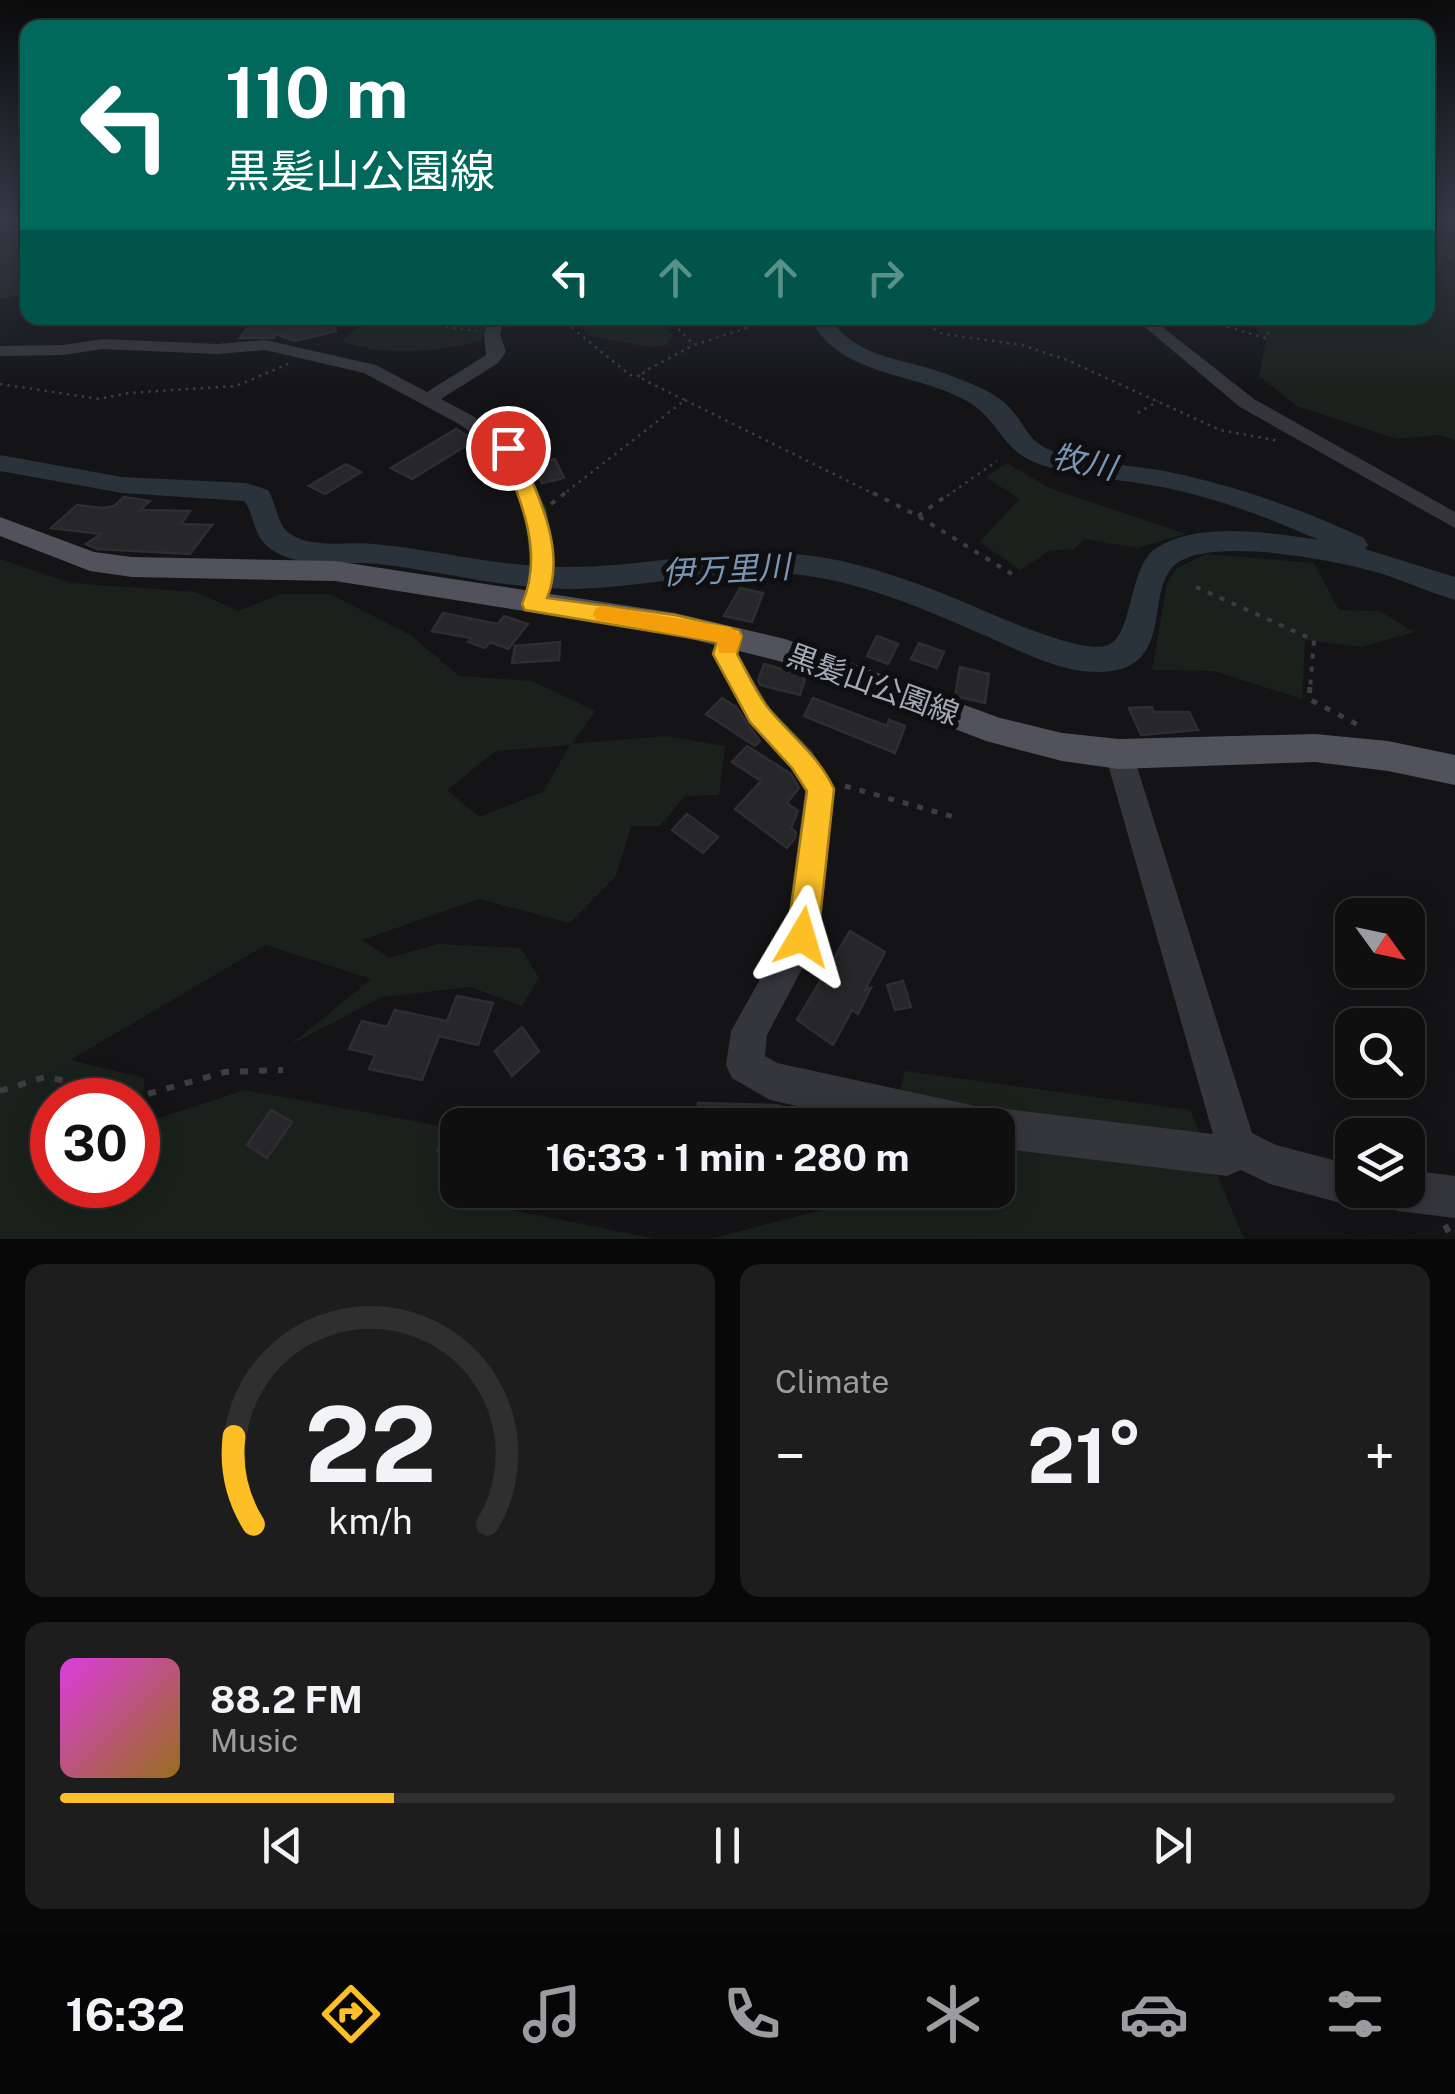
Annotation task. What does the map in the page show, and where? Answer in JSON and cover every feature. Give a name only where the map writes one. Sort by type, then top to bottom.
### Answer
[{"type":"main road","name":"黒髪山公園線","points":[[0,526],[90,560],[132,568],[334,571],[539,584],[785,651],[998,731],[1062,747],[1119,754],[1315,748],[1388,756],[1455,770]]},
{"type":"street","points":[[1151,325],[1247,402],[1455,521]]},
{"type":"street","points":[[426,400],[492,359],[496,352],[494,326]]},
{"type":"street","points":[[0,351],[64,350],[103,344],[217,349],[265,346],[370,369],[502,441],[508,448],[536,511],[539,584]]},
{"type":"street","points":[[1421,501],[1455,505]]},
{"type":"street","points":[[730,636],[725,654],[759,715],[802,760],[820,789],[802,937],[749,1031],[745,1065],[770,1080],[895,1108]]},
{"type":"street","points":[[1119,754],[1236,1146],[1270,1164],[1335,1181]]},
{"type":"street","points":[[1015,1130],[1226,1156],[1236,1146]]},
{"type":"street","points":[[1425,1193],[1455,1196]]},
{"type":"path","points":[[569,325],[630,374],[641,376],[918,516],[1015,576]]},
{"type":"path","points":[[675,325],[694,344]]},
{"type":"path","points":[[641,376],[694,344],[755,325]]},
{"type":"path","points":[[928,325],[942,334],[1022,346],[1073,362],[1238,435],[1325,448]]},
{"type":"path","points":[[1168,338],[1175,325]]},
{"type":"path","points":[[1214,325],[1265,338],[1269,335],[1266,325]]},
{"type":"path","points":[[0,384],[99,399],[164,389],[236,386],[307,356]]},
{"type":"path","points":[[536,511],[557,502],[685,400]]},
{"type":"path","points":[[1138,413],[1158,401]]},
{"type":"path","points":[[918,516],[997,462]]},
{"type":"path","points":[[1196,587],[1314,640],[1310,699],[1364,728],[1388,756]]},
{"type":"path","points":[[820,789],[842,786],[954,817]]},
{"type":"path","points":[[0,1091],[44,1077],[144,1095],[225,1072],[283,1070]]},
{"type":"shaded area","points":[[0,277],[20,277],[20,295],[0,299]]},
{"type":"shaded area","points":[[1435,277],[1455,277],[1455,440],[1438,435],[1397,439],[1297,406],[1259,376],[1266,342],[1252,325],[1435,325]]},
{"type":"shaded area","points":[[367,325],[492,325],[480,341],[411,351],[376,350],[343,341],[354,330]]},
{"type":"shaded area","points":[[580,325],[663,325],[673,336],[667,344],[652,347],[590,336]]},
{"type":"shaded area","points":[[1007,463],[1049,488],[1186,534],[1137,548],[1085,539],[1074,549],[1049,551],[1020,570],[980,542],[1019,499],[986,477]]},
{"type":"shaded area","points":[[1205,554],[1314,563],[1339,610],[1379,611],[1414,632],[1361,647],[1305,640],[1302,699],[1214,671],[1152,670],[1167,583],[1176,569]]},
{"type":"shaded area","points":[[0,559],[71,583],[195,592],[239,611],[280,594],[330,594],[412,636],[459,676],[532,681],[595,711],[572,744],[666,736],[725,746],[719,795],[685,796],[660,826],[631,826],[616,876],[570,923],[479,899],[362,940],[389,958],[438,944],[521,948],[539,978],[522,1006],[470,987],[382,997],[290,1045],[371,979],[266,945],[70,1060],[145,1078],[30,1078],[30,1208],[160,1208],[160,1118],[245,1090],[440,1126],[440,1208],[512,1208],[656,1239],[0,1239]],"holes":[[[570,745],[543,792],[479,817],[447,790],[496,751]]]},
{"type":"shaded area","points":[[905,1071],[1190,1110],[1244,1239],[710,1239],[829,1208],[1015,1208],[1015,1108],[895,1108]]},
{"type":"building","points":[[250,325],[334,325],[336,331],[295,341],[276,334],[274,338],[240,338]]},
{"type":"building","points":[[456,429],[475,440],[412,479],[391,468]]},
{"type":"building","points":[[555,459],[564,478],[542,483],[534,464]]},
{"type":"building","points":[[346,464],[361,472],[325,494],[309,486]]},
{"type":"building","points":[[124,497],[150,501],[140,510],[190,511],[181,524],[212,525],[190,554],[97,549],[86,544],[101,534],[51,528],[77,505],[103,508],[114,506]]},
{"type":"building","points":[[740,588],[763,593],[752,622],[724,616]]},
{"type":"building","points":[[443,613],[498,624],[504,616],[528,624],[508,649],[490,642],[485,648],[468,642],[471,638],[432,631]]},
{"type":"building","points":[[877,636],[898,644],[888,664],[867,656]]},
{"type":"building","points":[[560,642],[559,660],[512,663],[515,646]]},
{"type":"building","points":[[919,643],[944,652],[937,668],[911,659]]},
{"type":"building","points":[[764,664],[806,676],[800,695],[760,685]]},
{"type":"building","points":[[960,667],[989,674],[985,703],[955,696]]},
{"type":"building","points":[[722,698],[736,707],[760,741],[755,746],[706,714]]},
{"type":"building","points":[[813,698],[887,726],[889,720],[905,726],[895,753],[804,716]]},
{"type":"building","points":[[1152,707],[1154,712],[1189,712],[1198,730],[1141,735],[1129,708]]},
{"type":"building","points":[[747,746],[791,774],[799,788],[787,803],[798,811],[791,828],[796,832],[795,838],[787,848],[735,809],[761,781],[732,762]]},
{"type":"building","points":[[687,814],[718,837],[703,853],[672,830]]},
{"type":"building","points":[[850,931],[885,952],[865,990],[871,988],[858,1014],[852,1010],[833,1045],[797,1020]]},
{"type":"building","points":[[903,981],[911,1007],[895,1010],[887,985]]},
{"type":"building","points":[[457,996],[493,1003],[478,1045],[439,1036],[422,1080],[369,1069],[375,1055],[349,1049],[362,1021],[387,1027],[395,1010],[447,1021]]},
{"type":"building","points":[[522,1027],[539,1051],[512,1076],[495,1051]]},
{"type":"building","points":[[698,1103],[788,1108],[698,1108]]},
{"type":"building","points":[[271,1110],[292,1122],[267,1158],[247,1145]]},
{"type":"waterway","name":"牧川","points":[[824,325],[842,347],[856,355],[924,373],[988,402],[1007,420],[1020,444],[1034,453],[1076,466],[1167,480],[1214,492],[1285,515],[1353,545]]},
{"type":"waterway","name":"伊万里川","points":[[0,463],[122,485],[246,492],[258,496],[276,538],[291,547],[315,552],[378,554],[494,572],[565,578],[742,563],[822,567],[895,588],[1047,648],[1096,660],[1123,654],[1132,644],[1149,585],[1162,559],[1178,549],[1203,544],[1268,544],[1336,553],[1384,564],[1455,589]]},
{"type":"slow traffic","points":[[604,614],[730,636],[727,647]]},
{"type":"route","points":[[508,448],[536,511],[542,564],[539,595],[533,604],[675,624],[730,636],[725,654],[759,715],[802,760],[820,789],[802,937]]}]
